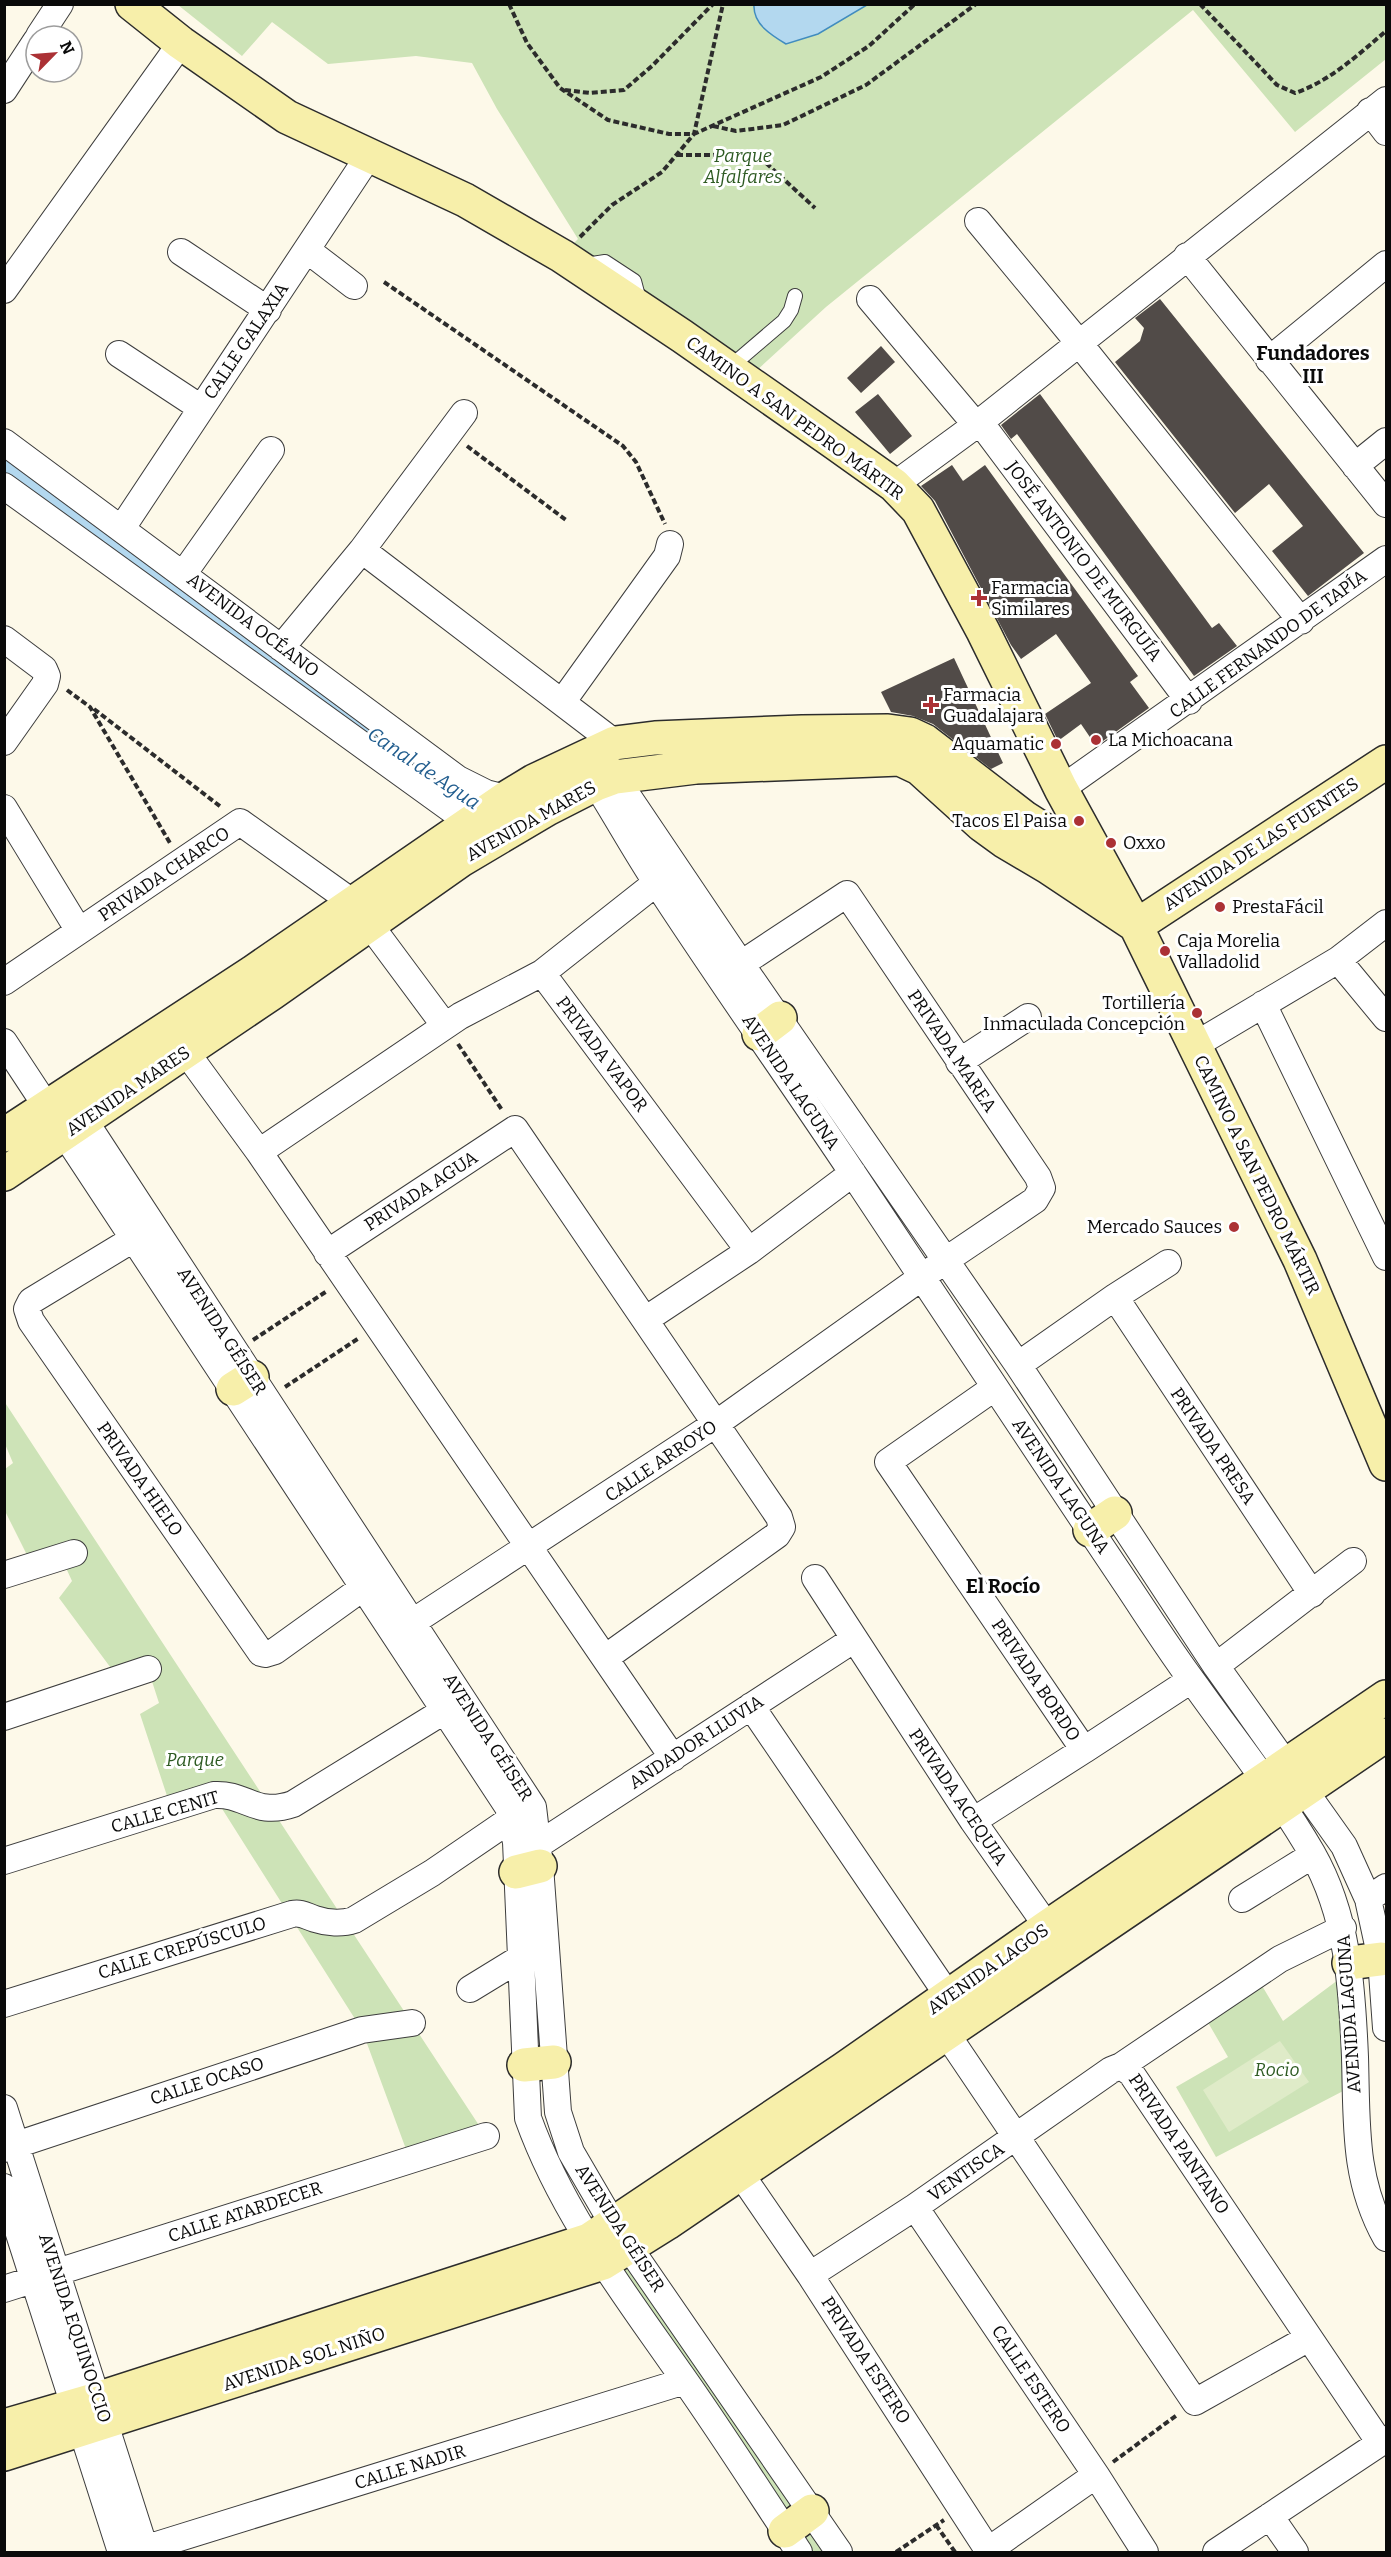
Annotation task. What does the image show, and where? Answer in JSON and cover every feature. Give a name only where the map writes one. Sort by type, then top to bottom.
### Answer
[{"type":"street","points":[[47,24],[60,4]]},
{"type":"street","name":"CAMINO A SAN PEDRO MÁRTIR","points":[[132,4],[181,43],[287,117],[465,200],[569,261],[894,485],[918,510],[938,542],[1061,789],[1136,926],[1195,1045],[1300,1260],[1386,1464]]},
{"type":"street","points":[[4,290],[181,43]]},
{"type":"street","points":[[4,90],[24,59]]},
{"type":"street","points":[[894,485],[978,423],[1378,106],[1386,132]]},
{"type":"street","name":"CALLE GALAXIA","points":[[122,528],[370,154]]},
{"type":"street","points":[[978,221],[1079,343],[1301,621]]},
{"type":"street","points":[[307,250],[354,286]]},
{"type":"street","points":[[181,252],[268,310]]},
{"type":"street","points":[[1187,256],[1386,504]]},
{"type":"street","points":[[1269,360],[1386,264]]},
{"type":"street","name":"JOSÉ ANTONIO DE MURGUÍA","points":[[870,299],[978,423],[1189,701]]},
{"type":"street","points":[[119,354],[201,408]]},
{"type":"street","points":[[281,648],[362,550],[457,423]]},
{"type":"street","points":[[1355,466],[1386,441]]},
{"type":"street","name":"AVENIDA OCÉANO","points":[[4,442],[458,779],[486,793],[506,798]]},
{"type":"street","points":[[183,573],[271,450]]},
{"type":"street","name":"AVENIDA OCÉANO","points":[[8,497],[470,823]]},
{"type":"street","points":[[563,701],[667,556],[670,544]]},
{"type":"street","points":[[362,550],[563,701],[615,743]]},
{"type":"street","name":"CALLE FERNANDO DE TAPÍA","points":[[1061,789],[1189,701],[1386,559]]},
{"type":"street","points":[[4,639],[44,669],[47,676],[45,684],[4,742]]},
{"type":"street","name":"AVENIDA MARES","points":[[4,1135],[57,1100],[263,982],[361,914],[470,823],[506,798],[572,761],[615,743],[655,738],[802,732],[888,731],[910,734],[943,754],[1025,818],[1103,868]]},
{"type":"street","name":"AVENIDA MARES","points":[[361,914],[487,843],[606,780],[696,767],[900,759],[920,768],[982,825],[1004,841],[1048,867],[1136,926]]},
{"type":"street","name":"AVENIDA DE LAS FUENTES","points":[[1136,926],[1386,762]]},
{"type":"street","name":"AVENIDA LAGUNA","points":[[606,780],[656,883],[770,1026],[946,1260],[1018,1365],[1102,1522],[1191,1680],[1284,1785],[1344,1846],[1377,1893],[1386,2028]]},
{"type":"street","name":"AVENIDA LAGUNA","points":[[606,780],[741,964],[770,1026],[853,1173],[994,1388],[1216,1666],[1284,1785],[1343,1928],[1349,1963],[1356,2132],[1361,2173],[1376,2218],[1386,2238]]},
{"type":"street","points":[[4,808],[79,931]]},
{"type":"street","name":"PRIVADA CHARCO","points":[[4,982],[240,822],[361,914],[446,1026]]},
{"type":"street","points":[[259,1152],[446,1026],[542,973],[656,883]]},
{"type":"street","name":"PRIVADA MAREA","points":[[741,964],[847,894],[1038,1177],[1042,1188],[1035,1200],[921,1278]]},
{"type":"street","points":[[1195,1045],[1338,960],[1386,923]]},
{"type":"street","points":[[1338,960],[1386,1018]]},
{"type":"street","name":"PRIVADA VAPOR","points":[[542,973],[749,1251]]},
{"type":"street","name":"AVENIDA MARES","points":[[4,1174],[186,1052],[263,982]]},
{"type":"street","points":[[1263,1004],[1386,1257]]},
{"type":"street","points":[[959,1062],[1028,1017]]},
{"type":"street","name":"AVENIDA GÉISER","points":[[4,1042],[57,1100],[247,1379],[403,1628],[533,1807],[531,1861],[539,2063]]},
{"type":"street","points":[[186,1052],[259,1152],[673,1758]]},
{"type":"street","name":"AVENIDA GÉISER","points":[[75,1127],[135,1238],[247,1379],[364,1587],[403,1628],[444,1711],[508,1807],[516,1842],[531,1861],[519,1959],[539,2063],[571,2152],[609,2244],[686,2381],[792,2542]]},
{"type":"street","points":[[515,1129],[717,1423],[780,1517],[782,1527],[777,1534],[605,1658]]},
{"type":"street","name":"PRIVADA AGUA","points":[[327,1253],[515,1129]]},
{"type":"street","points":[[645,1320],[749,1251],[853,1173]]},
{"type":"street","name":"PRIVADA HIELO","points":[[135,1238],[31,1300],[27,1309],[31,1321],[261,1653],[275,1651],[364,1587]]},
{"type":"street","points":[[1018,1365],[1168,1263]]},
{"type":"street","name":"CALLE ARROYO","points":[[403,1628],[529,1548],[717,1423],[921,1278]]},
{"type":"street","name":"PRIVADA PRESA","points":[[1115,1297],[1312,1594]]},
{"type":"street","name":"PRIVADA BORDO","points":[[994,1388],[888,1462],[1084,1750],[1191,1680]]},
{"type":"street","points":[[4,1575],[75,1553]]},
{"type":"street","points":[[1216,1666],[1353,1561]]},
{"type":"street","name":"PRIVADA ACEQUIA","points":[[815,1578],[853,1640],[1056,1939]]},
{"type":"street","name":"ANDADOR LLUVIA","points":[[531,1861],[673,1758],[853,1640]]},
{"type":"street","points":[[4,1717],[148,1669]]},
{"type":"street","name":"AVENIDA LAGOS","points":[[609,2244],[740,2173],[949,1997],[1056,1939],[1284,1785],[1386,1696]]},
{"type":"street","points":[[751,1706],[949,1997]]},
{"type":"street","name":"CALLE CENIT","points":[[4,1861],[214,1795],[224,1794],[268,1809],[293,1804],[444,1711]]},
{"type":"street","name":"AVENIDA LAGOS","points":[[1284,1785],[1386,1735]]},
{"type":"street","points":[[974,1821],[1084,1750]]},
{"type":"street","name":"CALLE CREPÚSCULO","points":[[4,2004],[298,1912],[323,1921],[347,1922],[432,1873],[511,1819]]},
{"type":"street","points":[[1242,1899],[1313,1855]]},
{"type":"street","name":"PRIVADA PANTANO","points":[[1121,2066],[1280,1959],[1343,1928]]},
{"type":"street","name":"AVENIDA LAGOS","points":[[609,2244],[852,2080],[946,2033],[1056,1939]]},
{"type":"street","points":[[470,1989],[519,1959]]},
{"type":"street","points":[[1349,1963],[1381,1959]]},
{"type":"street","name":"CALLE OCASO","points":[[10,2147],[362,2030],[412,2023]]},
{"type":"street","points":[[946,2033],[1195,2402],[1308,2338]]},
{"type":"street","name":"PRIVADA PANTANO","points":[[1121,2066],[1128,2068],[1308,2338],[1383,2441]]},
{"type":"street","name":"VENTISCA","points":[[810,2275],[915,2207],[1111,2070],[1121,2066]]},
{"type":"street","name":"AVENIDA EQUINOCCIO","points":[[4,2108],[10,2147],[46,2276],[133,2551]]},
{"type":"street","name":"CALLE ATARDECER","points":[[4,2289],[486,2136]]},
{"type":"street","name":"PRIVADA ESTERO","points":[[740,2173],[810,2275],[984,2544],[991,2547],[1096,2475]]},
{"type":"street","name":"AVENIDA EQUINOCCIO","points":[[4,2187],[46,2276]]},
{"type":"street","name":"CALLE ESTERO","points":[[915,2207],[1096,2475],[1145,2553]]},
{"type":"street","name":"AVENIDA GÉISER","points":[[609,2244],[812,2511],[839,2553]]},
{"type":"street","name":"AVENIDA SOL NIÑO","points":[[4,2454],[89,2414],[609,2244]]},
{"type":"street","name":"CALLE NADIR","points":[[133,2551],[686,2381]]},
{"type":"street","name":"AVENIDA SOL NIÑO","points":[[4,2426],[89,2414]]},
{"type":"street","points":[[1216,2553],[1383,2441]]},
{"type":"street","points":[[792,2542],[812,2511]]},
{"type":"street","points":[[1270,2516],[1295,2553]]},
{"type":"lane","points":[[728,369],[784,321],[791,310],[795,296]]},
{"type":"path","points":[[509,4],[527,43],[564,90],[608,120],[669,134],[694,134]]},
{"type":"path","points":[[564,90],[590,93],[624,90],[652,66],[713,4]]},
{"type":"path","points":[[694,134],[723,4]]},
{"type":"path","points":[[569,261],[612,205],[662,172],[694,134],[821,77],[869,46],[915,4]]},
{"type":"path","points":[[712,125],[736,131],[783,125],[866,85],[976,4]]},
{"type":"path","points":[[1200,4],[1276,85],[1294,93],[1314,86],[1348,63],[1386,31]]},
{"type":"path","points":[[676,155],[732,155],[766,163],[814,208]]},
{"type":"path","points":[[384,282],[623,446],[636,462],[669,533],[670,544]]},
{"type":"path","points":[[457,423],[566,520]]},
{"type":"path","points":[[47,676],[240,822]]},
{"type":"path","points":[[90,707],[181,862]]},
{"type":"path","points":[[446,1026],[515,1129]]},
{"type":"path","points":[[247,1379],[345,1279]]},
{"type":"path","points":[[247,1379],[376,1325]]},
{"type":"path","points":[[1096,2475],[1195,2402]]},
{"type":"path","points":[[899,2552],[961,2507]]},
{"type":"path","points":[[936,2525],[955,2553]]},
{"type":"green space","name":"Parque Alfalfares","points":[[1386,4],[1386,59],[1295,132],[1193,10],[826,307],[755,372],[574,243],[578,239],[497,109],[472,63],[416,56],[328,64],[272,22],[242,56],[178,5]]},
{"type":"green space","name":"Parque","points":[[4,1401],[486,2136],[410,2160],[362,2030],[214,1796],[171,1808],[140,1714],[159,1703],[148,1669],[119,1679],[59,1598],[72,1581],[61,1557],[30,1561],[5,1511],[5,1469],[13,1463],[5,1444]]},
{"type":"green space","name":"Rocio","points":[[1249,1964],[1283,2021],[1342,1977],[1347,2089],[1216,2157],[1176,2087],[1228,2057],[1195,2000]]},
{"type":"green space","points":[[1280,2041],[1309,2082],[1229,2132],[1203,2090]]},
{"type":"green space","points":[[633,2264],[828,2552],[812,2552],[620,2273]]},
{"type":"water","points":[[754,4],[867,5],[818,34],[786,44],[769,33],[756,18]]},
{"type":"building","points":[[1160,299],[1364,553],[1308,596],[1272,551],[1303,526],[1269,484],[1235,513],[1115,362],[1140,341],[1144,328],[1135,318]]},
{"type":"building","points":[[881,346],[895,362],[861,393],[847,378]]},
{"type":"building","points":[[878,394],[912,436],[890,454],[855,412]]},
{"type":"building","points":[[1040,394],[1212,628],[1219,623],[1237,646],[1194,676],[1017,434],[1011,439],[1001,425]]},
{"type":"building","points":[[952,465],[963,481],[985,465],[1138,676],[1130,682],[1149,708],[1096,746],[1081,724],[1058,741],[1045,714],[1091,683],[1056,634],[1021,659],[1011,645],[935,501],[921,486]]},
{"type":"building","name":"Farmacia Guadalajara","points":[[954,658],[1003,763],[991,769],[933,724],[913,716],[891,712],[881,692]]},
{"type":"waterway","name":"Canal de Agua","points":[[4,467],[449,789],[468,802],[496,814]]},
{"type":"waterway","name":"Canal de Agua","points":[[594,769],[641,756],[688,753]]},
{"type":"place","name":"Farmacia Similares","points":[[979,598]]},
{"type":"place","name":"Farmacia Guadalajara","points":[[931,705]]},
{"type":"place","name":"La Michoacana","points":[[1096,740]]},
{"type":"place","name":"Aquamatic","points":[[1056,744]]},
{"type":"place","name":"Tacos El Paisa","points":[[1079,821]]},
{"type":"place","name":"Oxxo","points":[[1111,843]]},
{"type":"place","name":"PrestaFácil","points":[[1220,907]]},
{"type":"place","name":"Caja Morelia Valladolid","points":[[1165,951]]},
{"type":"place","name":"Tortillería Inmaculada Concepción","points":[[1197,1013]]},
{"type":"place","name":"Mercado Sauces","points":[[1234,1227]]},
{"type":"district","name":"Fundadores III","points":[[1313,364]]},
{"type":"district","name":"El Rocío","points":[[1003,1586]]}]
